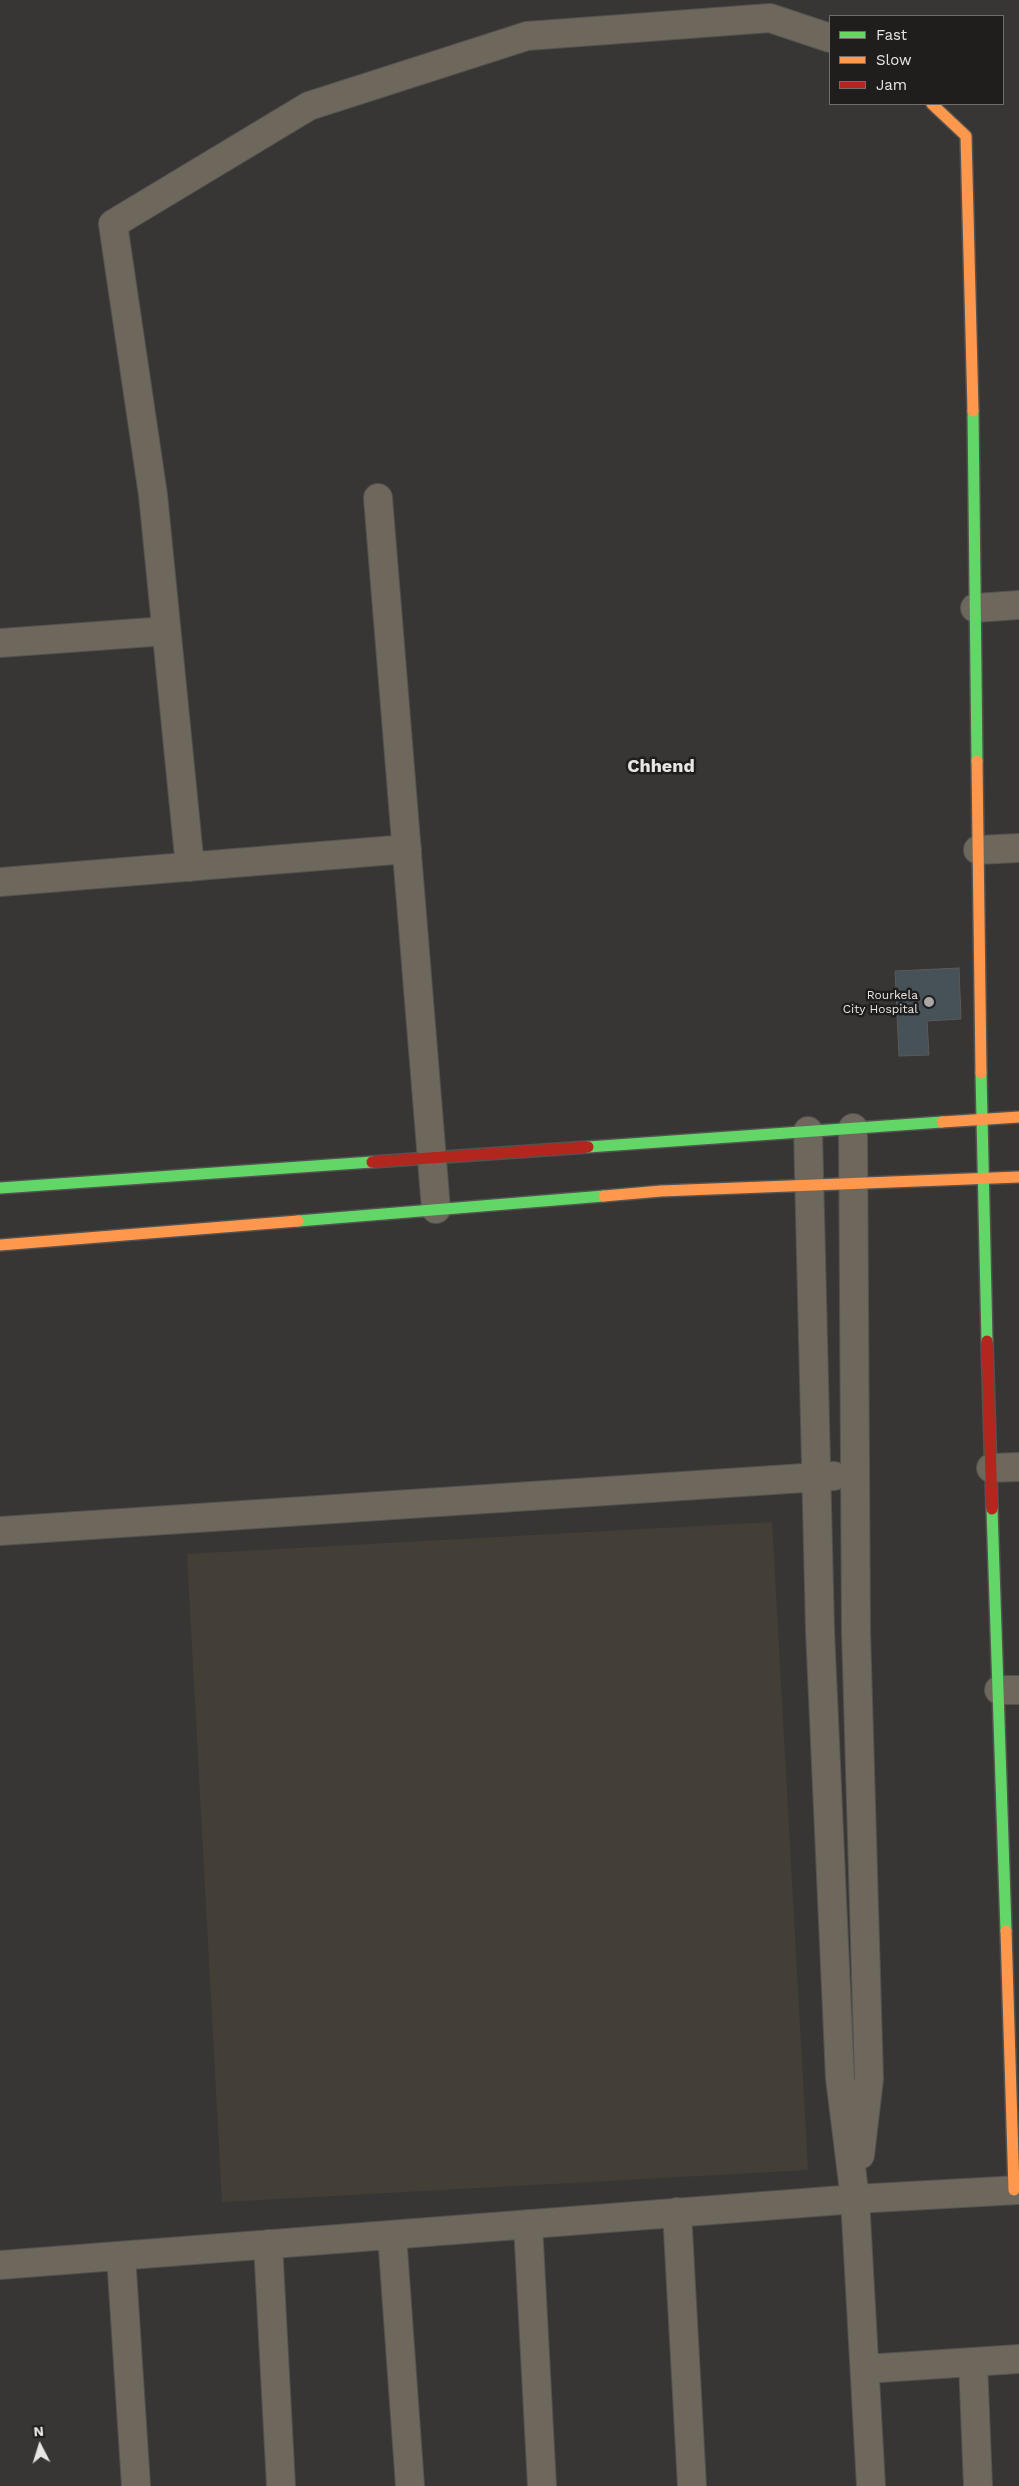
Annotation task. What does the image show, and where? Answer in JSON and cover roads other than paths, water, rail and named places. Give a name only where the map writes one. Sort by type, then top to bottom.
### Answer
[{"type":"street","points":[[190,867],[153,495],[113,224],[309,106],[527,36],[770,18],[829,38]]},
{"type":"street","points":[[0,2265],[677,2212],[1016,2190],[1009,1690],[991,1468],[982,1178],[975,608],[966,136],[933,105]]},
{"type":"street","points":[[378,498],[436,1209]]},
{"type":"street","points":[[975,608],[1019,605]]},
{"type":"street","points":[[0,643],[166,631]]},
{"type":"street","points":[[978,850],[1019,848]]},
{"type":"street","points":[[0,882],[407,849]]},
{"type":"street","points":[[0,1188],[1019,1117]]},
{"type":"street","points":[[853,1128],[856,1631],[869,2079],[855,2199]]},
{"type":"street","points":[[808,1131],[821,1640],[840,2078],[855,2199],[871,2486]]},
{"type":"street","points":[[0,1245],[661,1191],[1019,1177]]},
{"type":"street","points":[[991,1468],[1019,1467]]},
{"type":"street","points":[[0,1531],[855,1474]]},
{"type":"street","points":[[677,2212],[692,2486]]},
{"type":"street","points":[[528,2224],[542,2486]]},
{"type":"street","points":[[392,2235],[410,2486]]},
{"type":"street","points":[[268,2244],[281,2486]]},
{"type":"street","points":[[121,2256],[136,2486]]},
{"type":"street","points":[[865,2369],[1019,2358]]},
{"type":"street","points":[[973,2362],[978,2486]]},
{"type":"place","name":"Rourkela City Hospital","points":[[929,1002]]},
{"type":"district","name":"Chhend","points":[[661,767]]}]
